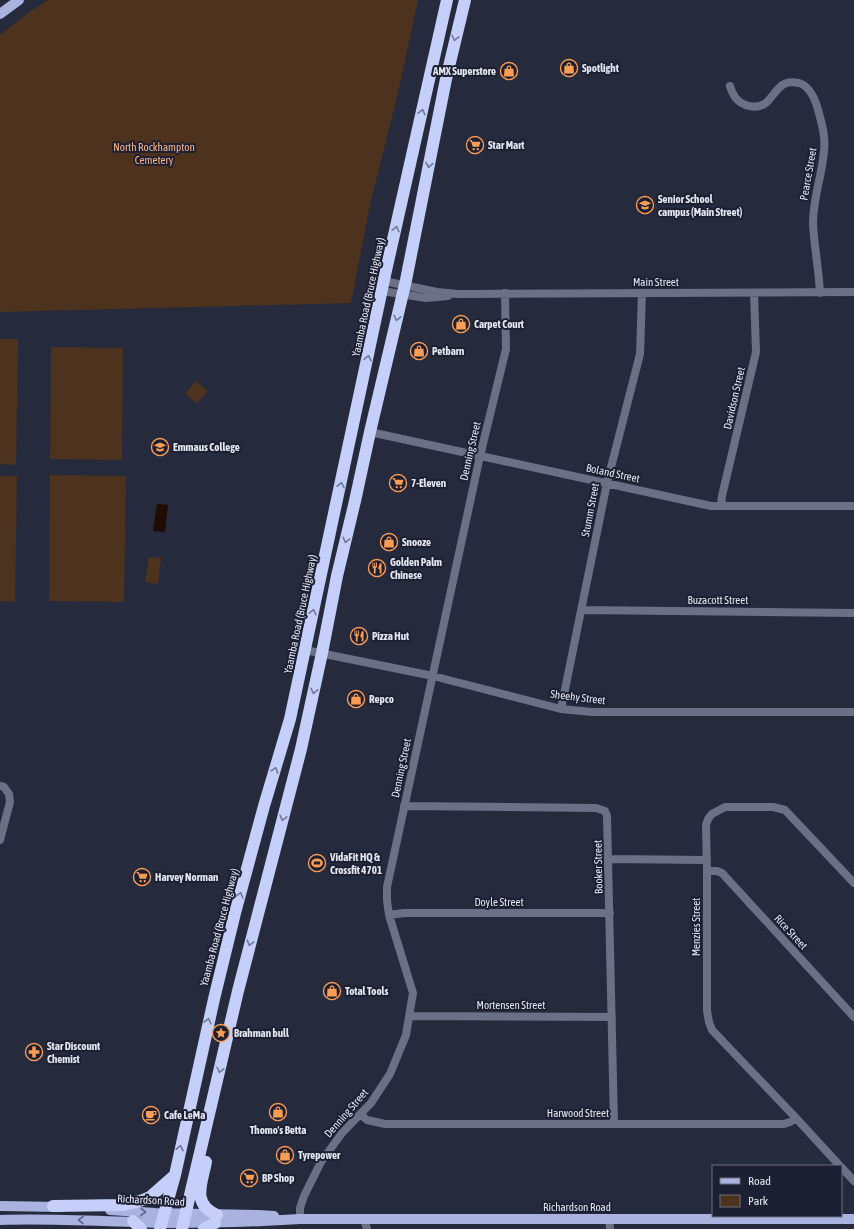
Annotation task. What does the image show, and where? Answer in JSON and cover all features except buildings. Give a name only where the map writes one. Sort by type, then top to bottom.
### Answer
[{"type":"highway","points":[[183,1222],[238,991],[299,757],[337,576],[403,290],[446,79],[465,0]]},
{"type":"highway","name":"Yaamba Road (Bruce Highway)","points":[[163,1222],[214,999],[240,895],[290,719],[383,286],[447,1]]},
{"type":"highway","points":[[204,1229],[222,1221],[202,1202],[199,1193],[212,1134],[213,1116],[210,1113]]},
{"type":"highway","points":[[53,1206],[124,1205],[134,1203],[150,1197],[174,1175]]},
{"type":"main road","points":[[0,14],[19,0]]},
{"type":"main road","name":"Richardson Road","points":[[0,1206],[53,1206],[163,1222]]},
{"type":"main road","name":"Richardson Road","points":[[0,1220],[137,1225],[163,1222],[222,1221],[258,1215],[366,1224],[609,1218],[854,1219]]},
{"type":"street","name":"Pearce Street","points":[[730,86],[735,97],[739,101],[752,106],[760,106],[766,103],[779,88],[790,82],[802,84],[811,93],[815,100],[823,127],[824,143],[823,162],[814,205],[813,224],[820,293]]},
{"type":"street","name":"Main Street","points":[[383,286],[403,290],[458,294],[854,292]]},
{"type":"street","name":"Denning Street","points":[[300,1219],[300,1208],[304,1196],[321,1162],[331,1146],[371,1104],[390,1074],[402,1048],[410,1016],[413,993],[389,915],[387,887],[480,456],[506,349],[505,293]]},
{"type":"street","name":"Stumm Street","points":[[561,709],[607,483],[640,354],[642,293]]},
{"type":"street","name":"Davidson Street","points":[[721,506],[722,496],[756,352],[754,293]]},
{"type":"street","name":"Boland Street","points":[[370,432],[711,506],[854,506]]},
{"type":"street","name":"Buzacott Street","points":[[582,610],[854,613]]},
{"type":"street","name":"Sheehy Street","points":[[305,650],[433,676],[561,709],[592,712],[854,712]]},
{"type":"street","points":[[0,786],[4,787],[10,802],[0,840]]},
{"type":"street","name":"Booker Street","points":[[404,806],[596,808],[608,816],[614,1124]]},
{"type":"street","name":"Menzies Street","points":[[840,1165],[712,1030],[707,1011],[706,825],[708,819],[712,814],[725,807],[773,807],[785,810],[854,883]]},
{"type":"street","points":[[609,859],[706,860]]},
{"type":"street","name":"Rice Street","points":[[707,871],[717,871],[722,873],[854,1017]]},
{"type":"street","name":"Doyle Street","points":[[389,915],[404,913],[610,913]]},
{"type":"street","name":"Mortensen Street","points":[[410,1016],[612,1017]]},
{"type":"street","name":"Harwood Street","points":[[360,1114],[367,1120],[385,1124],[784,1124],[796,1118]]},
{"type":"street","name":"Menzies Street","points":[[842,1167],[854,1181]]},
{"type":"street","points":[[609,1218],[610,1229]]},
{"type":"green space","name":"North Rockhampton Cemetery","points":[[48,0],[418,0],[397,97],[370,205],[351,303],[0,312],[0,35],[28,13]]},
{"type":"green space","points":[[0,339],[18,339],[16,465],[0,464]]},
{"type":"green space","points":[[51,347],[123,348],[122,460],[50,459]]},
{"type":"green space","points":[[196,381],[208,391],[197,403],[185,394]]},
{"type":"green space","points":[[50,475],[126,476],[124,602],[49,601]]},
{"type":"green space","points":[[0,476],[17,476],[15,602],[0,601]]},
{"type":"green space","points":[[149,557],[161,558],[158,584],[145,582]]},
{"type":"shaded area","points":[[157,504],[168,505],[165,532],[153,531]]},
{"type":"place","name":"Spotlight","points":[[569,68]]},
{"type":"place","name":"AMX Superstore","points":[[509,71]]},
{"type":"place","name":"Star Mart","points":[[475,145]]},
{"type":"place","name":"Senior School campus (Main Street)","points":[[645,205]]},
{"type":"place","name":"Carpet Court","points":[[461,324]]},
{"type":"place","name":"Petbarn","points":[[419,351]]},
{"type":"place","name":"Emmaus College","points":[[160,447]]},
{"type":"place","name":"7-Eleven","points":[[398,483]]},
{"type":"place","name":"Snooze","points":[[389,542]]},
{"type":"place","name":"Golden Palm Chinese","points":[[377,568]]},
{"type":"place","name":"Pizza Hut","points":[[359,636]]},
{"type":"place","name":"Repco","points":[[356,699]]},
{"type":"place","name":"VidaFit HQ & Crossfit 4701","points":[[317,863]]},
{"type":"place","name":"Harvey Norman","points":[[142,877]]},
{"type":"place","name":"Total Tools","points":[[332,991]]},
{"type":"place","name":"Brahman bull","points":[[221,1033]]},
{"type":"place","name":"Star Discount Chemist","points":[[34,1052]]},
{"type":"place","name":"Thomo's Betta","points":[[278,1112]]},
{"type":"place","name":"Cafe LeMa","points":[[151,1115]]},
{"type":"place","name":"Tyrepower","points":[[285,1155]]},
{"type":"place","name":"BP Shop","points":[[249,1178]]}]
